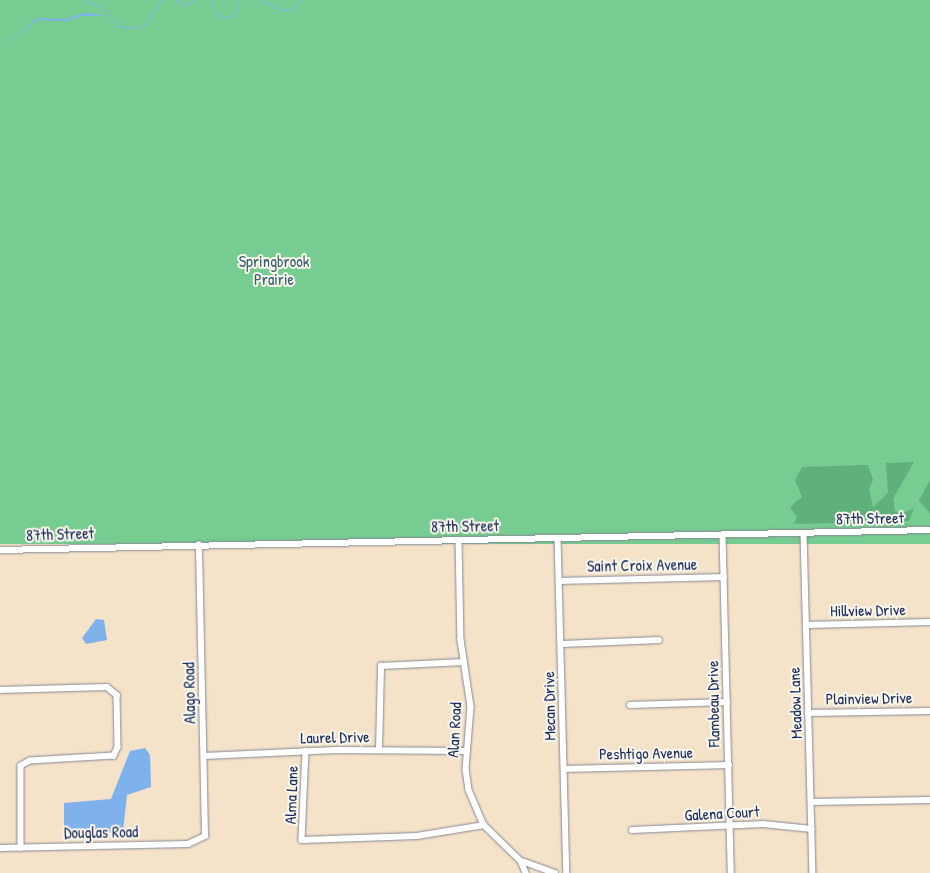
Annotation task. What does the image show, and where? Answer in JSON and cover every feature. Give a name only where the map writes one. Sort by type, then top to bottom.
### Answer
[{"type":"street","name":"87th Street","points":[[0,550],[930,530]]},
{"type":"street","name":"Meadow Lane","points":[[804,533],[813,873]]},
{"type":"street","name":"Flambeau Drive","points":[[724,535],[731,873]]},
{"type":"street","name":"Mecan Drive","points":[[558,538],[567,873]]},
{"type":"street","name":"Alan Road","points":[[459,540],[464,662],[471,707],[467,751],[469,790],[484,825],[521,861],[526,873]]},
{"type":"street","name":"Alago Road","points":[[199,545],[204,756],[202,839]]},
{"type":"street","name":"Saint Croix Avenue","points":[[560,581],[724,577]]},
{"type":"street","name":"Hillview Drive","points":[[807,625],[930,622]]},
{"type":"street","points":[[562,644],[659,640]]},
{"type":"street","points":[[379,750],[381,666],[464,662]]},
{"type":"street","points":[[0,690],[107,687],[117,695],[118,749],[113,757],[30,761],[21,766],[21,848]]},
{"type":"street","points":[[630,704],[727,702]]},
{"type":"street","name":"Plainview Drive","points":[[808,713],[930,711]]},
{"type":"street","name":"Laurel Drive","points":[[204,756],[306,751],[467,751]]},
{"type":"street","name":"Alma Lane","points":[[306,751],[302,840],[418,836],[484,825]]},
{"type":"street","name":"Peshtigo Avenue","points":[[565,769],[729,765]]},
{"type":"street","points":[[811,802],[930,800]]},
{"type":"street","name":"Galena Court","points":[[632,830],[730,828],[763,824],[812,829]]},
{"type":"street","name":"Douglas Road","points":[[0,848],[188,844],[202,839]]},
{"type":"street","points":[[521,861],[555,873]]},
{"type":"green space","name":"Springbrook Prairie","points":[[0,0],[930,0],[930,544],[0,544]]},
{"type":"green space","points":[[914,462],[893,499],[895,511],[901,514],[914,508],[909,521],[794,524],[797,517],[790,507],[802,497],[795,480],[802,467],[868,465],[873,480],[869,489],[873,507],[888,493],[886,463]]},
{"type":"green space","points":[[930,480],[930,513],[919,501]]},
{"type":"water","points":[[84,13],[108,16],[82,16],[66,21],[38,20],[0,49],[38,18],[66,19]]},
{"type":"water","points":[[96,619],[104,620],[107,640],[86,644],[82,638]]},
{"type":"water","points":[[145,748],[150,755],[151,787],[127,795],[123,832],[64,834],[64,803],[111,799],[130,751]]},
{"type":"waterway","points":[[83,0],[101,7],[119,26],[136,28],[144,25],[162,0]]},
{"type":"waterway","points":[[177,0],[185,5],[195,0]]},
{"type":"waterway","points":[[210,0],[216,13],[225,18],[234,15],[239,0]]},
{"type":"waterway","points":[[260,0],[282,10],[292,9],[300,0]]}]
